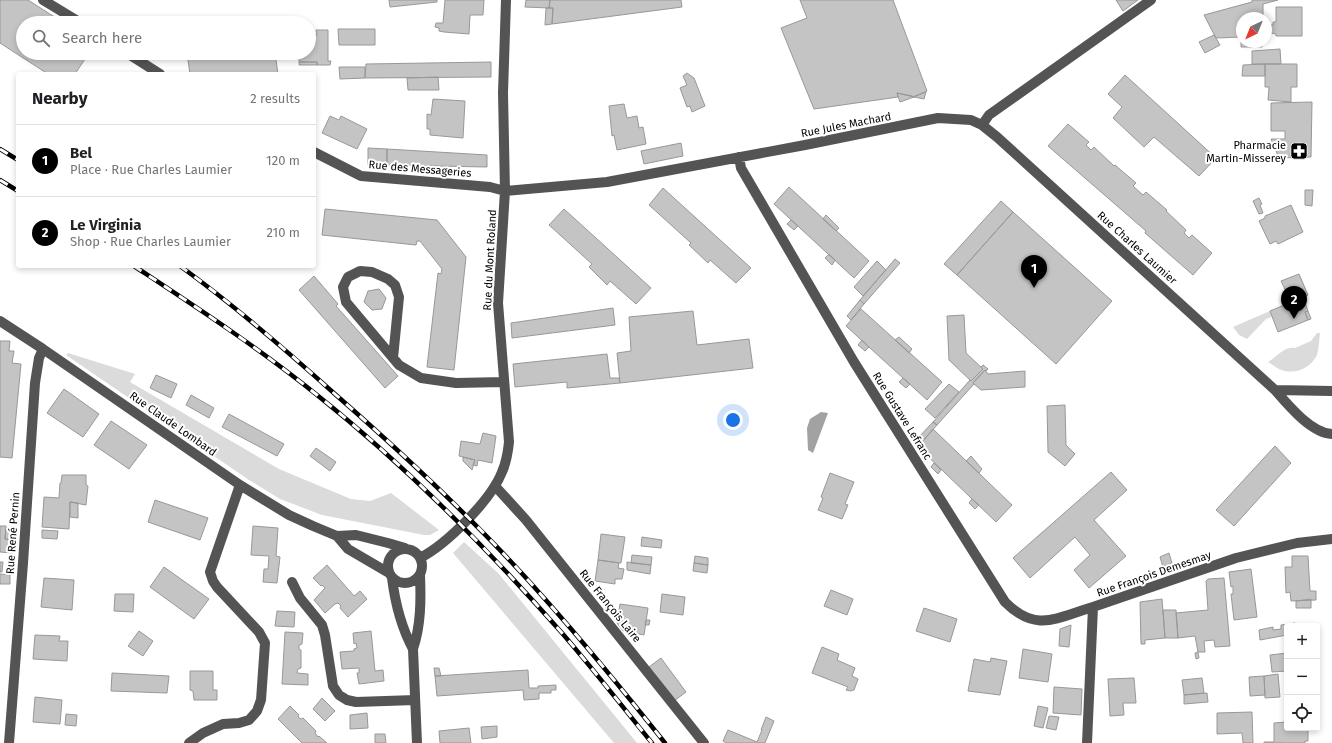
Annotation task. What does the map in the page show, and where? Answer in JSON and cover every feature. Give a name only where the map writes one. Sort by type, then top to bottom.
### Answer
[{"type":"street","points":[[43,0],[70,16]]},
{"type":"street","name":"Rue du Mont Roland","points":[[420,558],[440,546],[485,501],[502,472],[507,457],[509,442],[498,303],[505,191],[503,93],[506,0]]},
{"type":"street","points":[[982,124],[989,115],[1151,0]]},
{"type":"street","points":[[138,60],[157,72]]},
{"type":"street","name":"Rue Jules Machard","points":[[505,191],[607,182],[938,118],[971,120],[982,124]]},
{"type":"street","name":"Rue Charles Laumier","points":[[982,124],[1275,390],[1304,420],[1326,434],[1332,434]]},
{"type":"street","name":"Rue des Messageries","points":[[316,153],[361,176],[490,187],[505,191]]},
{"type":"street","name":"Rue Gustave Lefranc","points":[[739,157],[741,168],[854,362],[1005,602],[1014,611],[1035,621],[1046,621],[1092,607]]},
{"type":"street","points":[[392,358],[399,297],[395,285],[388,278],[372,272],[360,271],[348,277],[343,287],[346,302],[392,358],[399,366],[421,378],[456,383],[504,382]]},
{"type":"street","name":"Rue Claude Lombard","points":[[0,321],[240,485],[289,515],[337,536],[348,549],[390,576]]},
{"type":"street","name":"Rue René Pernin","points":[[9,743],[35,383],[39,358],[43,349]]},
{"type":"street","points":[[1275,390],[1332,391]]},
{"type":"street","points":[[189,743],[203,733],[223,724],[239,723],[250,720],[258,711],[261,700],[265,643],[259,632],[217,587],[210,572],[240,485]]},
{"type":"street","name":"Rue François Laire","points":[[495,486],[526,520],[704,743]]},
{"type":"street","name":"Rue Claude Lombard","points":[[337,536],[356,535],[405,548]]},
{"type":"street","name":"Rue François Demesmay","points":[[1087,743],[1092,607],[1236,558],[1297,544],[1332,539]]},
{"type":"street","points":[[413,649],[405,635],[387,562],[394,552],[405,548],[414,551],[420,558],[422,566],[420,575],[420,616],[417,636],[413,649],[417,743]]},
{"type":"street","points":[[390,576],[396,581],[406,583],[416,579],[420,575]]},
{"type":"street","points":[[292,582],[300,598],[322,625],[333,686],[339,695],[347,700],[356,702],[415,700]]},
{"type":"shaded area","points":[[1270,311],[1272,317],[1266,319],[1247,339],[1239,335],[1233,327]]},
{"type":"shaded area","points":[[1317,333],[1320,333],[1317,355],[1307,367],[1292,372],[1278,369],[1268,362],[1284,350],[1295,348],[1311,341]]},
{"type":"shaded area","points":[[68,353],[135,374],[130,382],[279,469],[351,499],[370,501],[391,493],[439,530],[430,535],[424,535],[322,515],[280,499],[249,480],[66,355]]},
{"type":"shaded area","points":[[821,412],[828,413],[813,453],[808,450],[807,428],[810,419]]},
{"type":"shaded area","points":[[464,542],[499,574],[637,743],[614,743],[453,553]]},
{"type":"building","points":[[0,0],[28,0],[53,16],[16,16],[16,53],[0,43]]},
{"type":"building","points":[[389,0],[437,0],[437,2],[390,7]]},
{"type":"building","points":[[445,0],[484,0],[483,15],[470,15],[469,34],[439,31],[439,28],[435,27],[436,23],[443,23]]},
{"type":"building","points":[[526,0],[550,0],[549,8],[525,7]]},
{"type":"building","points":[[550,0],[681,0],[682,7],[552,24],[553,8],[549,8]]},
{"type":"building","points":[[800,0],[893,0],[927,91],[914,97],[897,93],[898,97],[814,109],[781,28],[807,18]]},
{"type":"building","points":[[1116,0],[1138,0],[1123,11]]},
{"type":"building","points":[[1252,0],[1278,0],[1263,4],[1263,12],[1236,12],[1236,37],[1216,38],[1204,15],[1252,2]]},
{"type":"building","points":[[1276,7],[1302,7],[1302,36],[1276,36],[1276,34],[1272,33],[1272,25],[1273,22],[1276,22]]},
{"type":"building","points":[[546,8],[553,8],[552,24],[545,25]]},
{"type":"building","points":[[338,29],[375,29],[375,45],[339,45]]},
{"type":"building","points":[[316,30],[328,30],[328,61],[331,61],[330,65],[317,65],[317,62],[299,62],[299,60],[316,60]]},
{"type":"building","points":[[1214,35],[1220,45],[1205,53],[1199,42]]},
{"type":"building","points":[[1280,49],[1281,64],[1252,64],[1252,51]]},
{"type":"building","points":[[26,60],[84,60],[76,72],[45,72]]},
{"type":"building","points":[[188,60],[276,60],[278,72],[190,72]]},
{"type":"building","points":[[299,62],[317,62],[317,65],[299,65]]},
{"type":"building","points":[[491,62],[491,77],[365,78],[366,64]]},
{"type":"building","points":[[1265,64],[1265,76],[1242,76],[1243,65]]},
{"type":"building","points":[[1265,64],[1297,64],[1297,87],[1291,87],[1291,102],[1268,100],[1269,87],[1265,87]]},
{"type":"building","points":[[339,67],[365,67],[365,78],[340,79]]},
{"type":"building","points":[[687,73],[694,78],[705,106],[692,112],[690,106],[687,107],[680,88],[687,85],[683,76]]},
{"type":"building","points":[[1125,75],[1216,158],[1199,176],[1154,137],[1144,147],[1113,118],[1122,107],[1108,94]]},
{"type":"building","points":[[438,77],[439,90],[408,90],[407,78]]},
{"type":"building","points":[[926,92],[924,99],[914,97],[915,96]]},
{"type":"building","points":[[897,93],[912,96],[914,97],[900,102]]},
{"type":"building","points":[[433,99],[465,101],[463,138],[430,135],[430,129],[427,129],[427,114],[431,115]]},
{"type":"building","points":[[1312,102],[1311,157],[1279,158],[1271,139],[1285,139],[1285,131],[1271,131],[1271,103]]},
{"type":"building","points":[[624,104],[627,118],[637,116],[639,128],[643,127],[646,144],[617,150],[614,135],[612,136],[609,106]]},
{"type":"building","points":[[330,116],[339,120],[341,116],[367,129],[357,149],[322,133]]},
{"type":"building","points":[[1068,124],[1089,142],[1086,145],[1091,150],[1094,147],[1114,166],[1115,165],[1136,183],[1133,186],[1143,195],[1146,192],[1167,210],[1166,211],[1186,230],[1184,233],[1189,238],[1192,235],[1212,253],[1193,275],[1145,233],[1146,231],[1048,146]]},
{"type":"building","points":[[681,143],[683,156],[644,164],[641,151]]},
{"type":"building","points":[[368,148],[387,149],[387,165],[368,165]]},
{"type":"building","points":[[387,149],[487,155],[487,167],[387,165]]},
{"type":"building","points":[[789,187],[869,261],[854,278],[774,204]]},
{"type":"building","points":[[663,188],[751,268],[736,283],[710,260],[708,263],[689,245],[691,243],[649,205]]},
{"type":"building","points":[[1305,190],[1313,190],[1312,206],[1305,205]]},
{"type":"building","points":[[1259,198],[1262,204],[1260,205],[1263,213],[1259,214],[1253,201]]},
{"type":"building","points":[[1001,201],[1013,212],[957,275],[944,264]]},
{"type":"building","points":[[1291,205],[1303,232],[1278,244],[1276,241],[1270,244],[1259,221],[1265,218],[1265,216]]},
{"type":"building","points":[[325,209],[437,220],[466,257],[454,370],[427,367],[438,273],[441,274],[442,269],[420,241],[417,241],[416,245],[322,235]]},
{"type":"building","points":[[564,209],[651,288],[636,304],[610,281],[607,285],[589,267],[592,264],[549,225]]},
{"type":"building","points":[[1013,212],[1112,301],[1056,364],[957,275]]},
{"type":"building","points":[[826,215],[839,228],[836,231],[823,219]]},
{"type":"building","points":[[791,220],[798,226],[794,230],[787,224]]},
{"type":"building","points":[[829,254],[835,260],[832,265],[825,258]]},
{"type":"building","points":[[895,259],[900,263],[864,304],[860,300]]},
{"type":"building","points":[[877,261],[886,270],[863,296],[854,287]]},
{"type":"building","points":[[1299,274],[1308,295],[1291,302],[1281,281]]},
{"type":"building","points":[[314,276],[338,304],[336,306],[398,376],[385,388],[299,290]]},
{"type":"building","points":[[379,289],[386,298],[382,309],[372,310],[364,302],[368,291]]},
{"type":"building","points":[[1303,297],[1308,311],[1305,312],[1308,320],[1278,332],[1270,311]]},
{"type":"building","points":[[860,300],[864,304],[851,320],[847,316]]},
{"type":"building","points":[[613,308],[615,325],[512,338],[511,323]]},
{"type":"building","points":[[861,309],[942,382],[927,400],[846,326]]},
{"type":"building","points":[[693,311],[697,345],[749,339],[753,368],[620,383],[617,353],[631,351],[629,317]]},
{"type":"building","points":[[1308,311],[1311,319],[1308,320],[1305,312]]},
{"type":"building","points":[[964,315],[966,353],[983,369],[971,381],[949,360],[947,316]]},
{"type":"building","points":[[899,337],[912,349],[909,353],[895,340]]},
{"type":"building","points":[[862,340],[869,347],[865,351],[858,345]]},
{"type":"building","points":[[0,341],[10,341],[9,351],[14,351],[12,363],[21,364],[12,458],[0,457]]},
{"type":"building","points":[[607,354],[610,378],[619,378],[620,383],[567,388],[567,382],[515,387],[513,364]]},
{"type":"building","points":[[983,365],[988,369],[986,371],[985,370],[973,383],[974,384],[937,425],[933,422],[970,380],[971,381],[983,369],[981,367]]},
{"type":"building","points":[[985,370],[988,374],[1025,371],[1025,387],[981,390],[973,383]]},
{"type":"building","points":[[156,375],[177,384],[171,398],[150,388]]},
{"type":"building","points":[[903,378],[910,384],[906,388],[899,382]]},
{"type":"building","points":[[949,384],[959,392],[935,418],[925,409]]},
{"type":"building","points":[[64,389],[99,414],[83,437],[47,413]]},
{"type":"building","points":[[191,395],[214,408],[209,418],[186,405]]},
{"type":"building","points":[[1065,405],[1066,445],[1075,454],[1065,466],[1048,452],[1047,406]]},
{"type":"building","points":[[229,414],[284,444],[277,456],[222,427]]},
{"type":"building","points":[[111,421],[147,445],[129,469],[94,445]]},
{"type":"building","points":[[933,422],[937,425],[922,442],[918,438]]},
{"type":"building","points":[[933,429],[1012,505],[996,522],[918,447]]},
{"type":"building","points":[[483,433],[496,436],[492,463],[478,460],[477,466],[473,465],[475,460],[459,456],[461,441],[480,444]]},
{"type":"building","points":[[1275,446],[1291,463],[1234,526],[1216,510]]},
{"type":"building","points":[[316,448],[336,462],[330,471],[310,456]]},
{"type":"building","points":[[971,456],[982,469],[979,473],[966,461]]},
{"type":"building","points":[[463,457],[475,460],[472,470],[463,461]]},
{"type":"building","points":[[934,463],[941,470],[938,474],[931,467]]},
{"type":"building","points":[[1111,472],[1127,490],[1094,520],[1126,556],[1089,588],[1074,570],[1090,555],[1075,537],[1030,578],[1013,558]]},
{"type":"building","points":[[830,473],[854,482],[845,504],[848,505],[842,519],[818,510]]},
{"type":"building","points":[[62,475],[86,475],[86,485],[88,486],[86,505],[70,502],[69,529],[42,527],[44,497],[59,498]]},
{"type":"building","points":[[972,499],[979,505],[975,509],[969,503]]},
{"type":"building","points":[[155,500],[208,518],[200,540],[148,522]]},
{"type":"building","points":[[70,502],[78,503],[78,518],[70,517]]},
{"type":"building","points":[[0,526],[6,526],[5,539],[14,540],[13,553],[0,552]]},
{"type":"building","points":[[253,526],[278,528],[276,556],[280,557],[277,583],[263,582],[264,569],[268,569],[269,556],[251,555]]},
{"type":"building","points":[[6,528],[14,529],[14,540],[5,539]]},
{"type":"building","points":[[42,530],[58,531],[57,539],[42,538]]},
{"type":"building","points":[[601,534],[625,537],[621,563],[598,560]]},
{"type":"building","points":[[642,537],[662,540],[661,548],[641,546]]},
{"type":"building","points":[[1169,553],[1172,563],[1163,567],[1160,557]]},
{"type":"building","points":[[632,555],[652,557],[651,565],[631,563]]},
{"type":"building","points":[[695,556],[708,558],[708,565],[694,563]]},
{"type":"building","points":[[1292,556],[1308,556],[1310,591],[1316,591],[1316,600],[1291,601],[1290,592],[1286,593],[1285,567],[1292,567]]},
{"type":"building","points":[[598,560],[619,563],[618,568],[624,569],[622,579],[615,579],[615,584],[595,581]]},
{"type":"building","points":[[0,562],[3,562],[2,572],[0,572]]},
{"type":"building","points":[[627,562],[651,565],[650,574],[627,570]]},
{"type":"building","points":[[694,563],[708,565],[707,573],[693,571]]},
{"type":"building","points":[[327,565],[354,596],[360,591],[367,599],[348,617],[340,608],[341,606],[338,603],[325,613],[314,600],[325,588],[313,578]]},
{"type":"building","points":[[164,567],[209,599],[194,619],[150,587]]},
{"type":"building","points":[[1251,569],[1257,617],[1234,620],[1231,594],[1233,594],[1233,586],[1231,587],[1229,572]]},
{"type":"building","points":[[0,574],[10,575],[10,584],[0,584]]},
{"type":"building","points":[[44,578],[74,580],[72,610],[41,607]]},
{"type":"building","points":[[1224,578],[1230,646],[1215,647],[1214,640],[1204,641],[1205,652],[1198,652],[1195,636],[1178,638],[1176,613],[1208,610],[1206,581],[1208,579]]},
{"type":"building","points":[[831,590],[853,599],[847,615],[824,606]]},
{"type":"building","points":[[115,594],[134,594],[133,612],[114,611]]},
{"type":"building","points":[[662,594],[685,597],[683,615],[660,612]]},
{"type":"building","points":[[1162,599],[1165,638],[1145,640],[1145,644],[1141,644],[1140,602]]},
{"type":"building","points":[[1311,599],[1311,608],[1296,608],[1296,601]]},
{"type":"building","points":[[620,604],[648,608],[644,635],[623,631],[617,623]]},
{"type":"building","points":[[924,608],[957,619],[950,642],[916,631]]},
{"type":"building","points":[[1163,610],[1176,610],[1178,638],[1165,638]]},
{"type":"building","points":[[277,611],[295,612],[294,627],[275,626]]},
{"type":"building","points":[[646,620],[650,620],[649,625],[645,625]]},
{"type":"building","points":[[1071,625],[1069,647],[1059,646],[1060,629]]},
{"type":"building","points":[[1281,625],[1284,625],[1284,636],[1260,640],[1259,630],[1273,627],[1273,630],[1281,629]]},
{"type":"building","points":[[139,631],[153,641],[143,656],[128,646]]},
{"type":"building","points":[[371,631],[375,671],[383,670],[384,681],[359,684],[357,673],[359,673],[359,668],[342,669],[340,652],[354,651],[354,649],[357,648],[356,643],[354,644],[353,633]]},
{"type":"building","points":[[285,632],[303,633],[302,644],[299,645],[299,649],[301,650],[301,668],[298,669],[297,673],[308,674],[308,685],[282,684]]},
{"type":"building","points":[[35,635],[60,636],[59,641],[68,641],[67,661],[33,659]]},
{"type":"building","points":[[822,647],[839,654],[837,660],[855,668],[852,676],[858,679],[854,690],[846,690],[848,687],[812,673]]},
{"type":"building","points":[[1023,649],[1052,654],[1048,682],[1019,678]]},
{"type":"building","points":[[1198,652],[1199,658],[1196,659],[1195,653]]},
{"type":"building","points":[[1284,653],[1284,671],[1272,672],[1270,655]]},
{"type":"building","points":[[661,658],[686,692],[674,701],[649,667]]},
{"type":"building","points":[[991,658],[1007,661],[1000,695],[968,691],[974,659],[990,662]]},
{"type":"building","points":[[434,668],[439,668],[441,676],[435,676]]},
{"type":"building","points":[[528,670],[529,688],[556,685],[556,690],[551,690],[551,693],[539,693],[539,699],[524,700],[523,690],[437,696],[435,676]]},
{"type":"building","points":[[190,671],[213,671],[213,690],[217,690],[217,700],[194,700],[193,691],[190,690]]},
{"type":"building","points":[[112,673],[169,676],[167,693],[111,691]]},
{"type":"building","points":[[1278,674],[1280,697],[1265,698],[1264,676]]},
{"type":"building","points":[[1264,676],[1265,695],[1250,696],[1249,677]]},
{"type":"building","points":[[1134,678],[1136,703],[1123,703],[1124,715],[1110,716],[1108,679]]},
{"type":"building","points":[[1202,678],[1204,693],[1184,695],[1182,680]]},
{"type":"building","points":[[1054,687],[1082,689],[1081,715],[1053,713]]},
{"type":"building","points":[[1207,693],[1208,702],[1184,704],[1184,695]]},
{"type":"building","points":[[35,697],[62,700],[60,724],[33,722]]},
{"type":"building","points":[[322,698],[335,711],[325,721],[313,709]]},
{"type":"building","points":[[290,706],[299,715],[298,717],[301,719],[303,718],[316,731],[315,733],[318,737],[319,736],[327,743],[302,743],[278,719]]},
{"type":"building","points":[[1038,706],[1048,708],[1043,728],[1034,726]]},
{"type":"building","points":[[1252,712],[1253,743],[1243,743],[1242,733],[1217,734],[1217,713]]},
{"type":"building","points":[[367,713],[368,728],[350,729],[350,715]]},
{"type":"building","points":[[66,714],[77,715],[76,726],[65,725]]},
{"type":"building","points":[[1049,716],[1059,717],[1056,730],[1046,728]]},
{"type":"building","points":[[766,717],[774,721],[765,743],[726,743],[723,741],[728,730],[757,742]]},
{"type":"building","points":[[1284,722],[1284,731],[1308,731],[1308,741],[1305,741],[1305,743],[1264,743],[1274,742],[1274,723]]},
{"type":"building","points":[[497,726],[497,737],[482,739],[481,727]]},
{"type":"building","points":[[469,728],[471,743],[440,743],[439,731]]},
{"type":"building","points":[[375,734],[385,734],[386,743],[375,743]]},
{"type":"railway","points":[[0,149],[16,159]]},
{"type":"railway","points":[[0,180],[16,190]]},
{"type":"railway","points":[[137,268],[227,328],[273,361],[350,422],[414,479],[475,539],[534,601],[574,647],[652,743]]},
{"type":"railway","points":[[183,268],[260,328],[298,361],[390,443],[495,544],[560,616],[665,743]]},
{"type":"place","name":"Pharmacie Martin-Misserey","points":[[1299,151]]},
{"type":"place","name":"Bel","points":[[1034,288]]},
{"type":"place","name":"Le Virginia","points":[[1294,319]]}]
